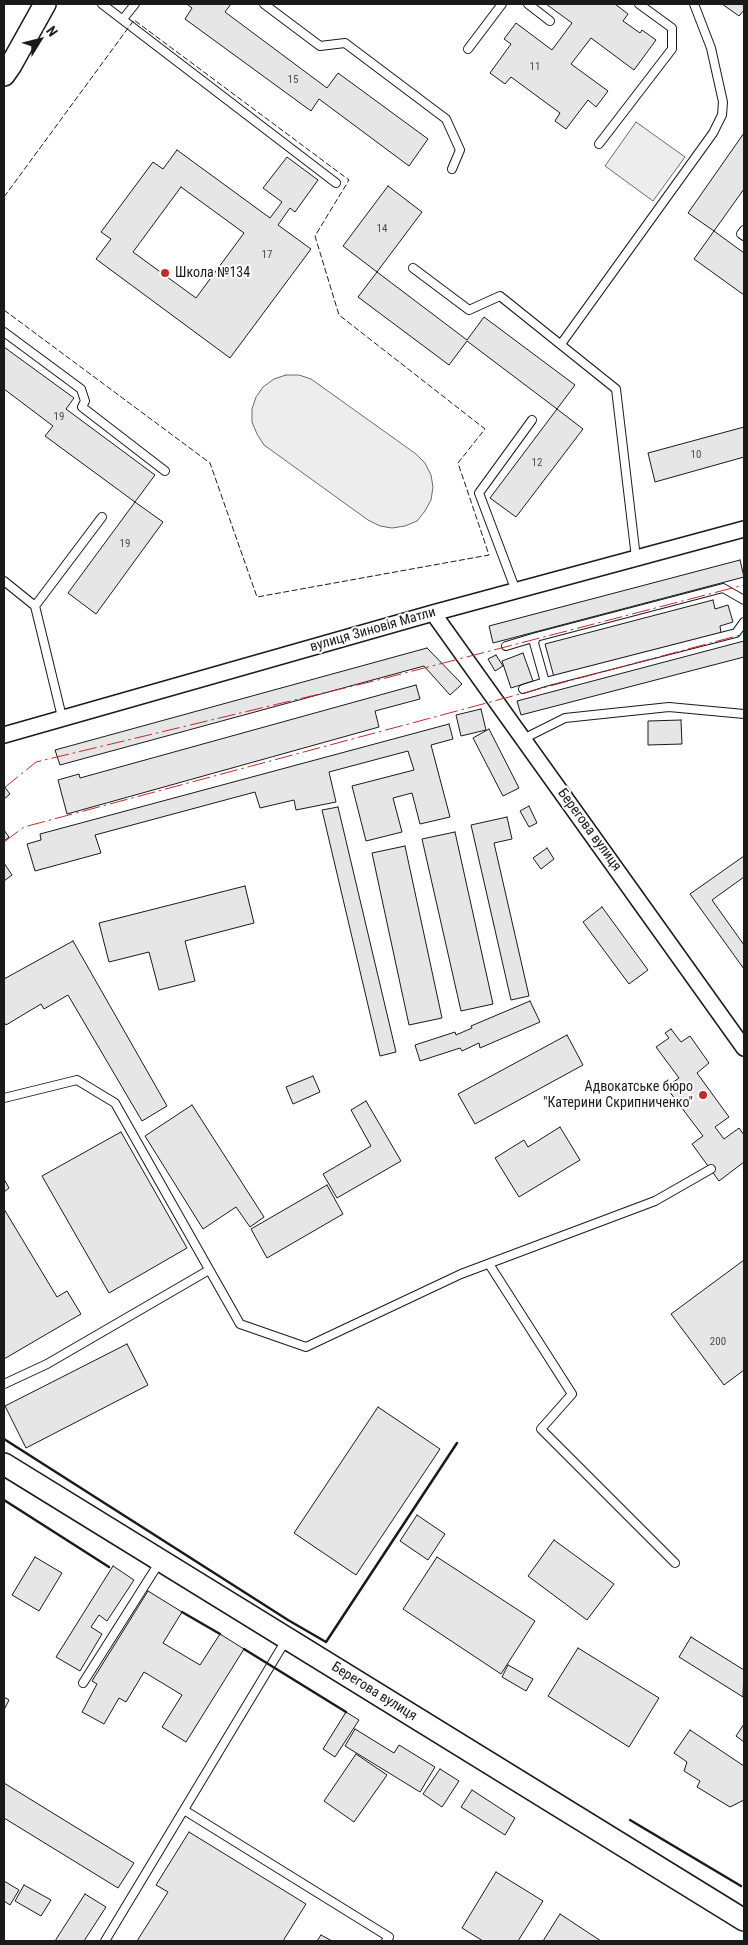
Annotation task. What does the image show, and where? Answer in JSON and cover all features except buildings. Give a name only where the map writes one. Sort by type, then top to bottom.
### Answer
[{"type":"street","points":[[4,75],[45,4]]},
{"type":"street","name":"вулиця Зиновія Матли","points":[[4,735],[433,613],[744,529]]},
{"type":"street","name":"Берегова вулиця","points":[[433,613],[744,1048]]},
{"type":"street","name":"Берегова вулиця","points":[[4,1464],[744,1920]]},
{"type":"lane","points":[[102,4],[336,183]]},
{"type":"lane","points":[[123,19],[135,4]]},
{"type":"lane","points":[[264,4],[320,46],[345,43],[446,119],[460,150],[452,169]]},
{"type":"lane","points":[[468,49],[502,4]]},
{"type":"lane","points":[[528,4],[550,21]]},
{"type":"lane","points":[[599,144],[672,49],[672,28],[639,4]]},
{"type":"lane","points":[[561,344],[713,133],[722,116],[723,102],[711,48],[694,4]]},
{"type":"lane","points":[[744,230],[741,234],[744,236]]},
{"type":"lane","points":[[413,268],[469,310],[500,296],[616,389],[636,558]]},
{"type":"lane","points":[[4,332],[81,389],[85,401],[82,407],[165,470]]},
{"type":"lane","points":[[516,591],[479,493],[532,420]]},
{"type":"lane","points":[[36,606],[102,517]]},
{"type":"lane","points":[[4,582],[36,606],[62,717]]},
{"type":"lane","points":[[506,646],[723,588],[744,600]]},
{"type":"lane","points":[[523,689],[736,633],[744,622]]},
{"type":"lane","points":[[536,637],[534,643],[545,682]]},
{"type":"lane","points":[[523,739],[565,718],[669,707],[744,714]]},
{"type":"lane","points":[[4,1098],[77,1080],[115,1103],[240,1324],[306,1348],[461,1274],[656,1201],[711,1170]]},
{"type":"lane","points":[[489,1264],[572,1394],[541,1429],[675,1563]]},
{"type":"lane","points":[[4,1384],[47,1364],[209,1270]]},
{"type":"lane","points":[[83,1683],[160,1561]]},
{"type":"lane","points":[[105,1941],[287,1639]]},
{"type":"lane","points":[[184,1810],[389,1937],[386,1941]]},
{"type":"shaded area","points":[[636,122],[685,157],[653,201],[605,166]]},
{"type":"shaded area","points":[[286,375],[299,375],[311,379],[416,454],[425,463],[431,475],[433,487],[431,500],[417,521],[405,526],[392,528],[380,526],[368,520],[264,445],[252,422],[252,409],[256,397],[263,387],[274,379]]},
{"type":"fence","points":[[4,197],[134,20],[349,180],[315,236],[339,315],[485,429],[458,463],[489,555],[257,597],[210,463],[4,310]]},
{"type":"wall","points":[[4,1439],[288,1620],[326,1642],[457,1443]]},
{"type":"wall","points":[[4,1500],[109,1567]]},
{"type":"wall","points":[[182,1612],[220,1634]]},
{"type":"wall","points":[[244,1649],[346,1712]]},
{"type":"wall","points":[[630,1820],[741,1886]]},
{"type":"power","points":[[4,788],[36,762],[378,680],[744,585]]},
{"type":"power","points":[[4,842],[24,827],[744,634]]},
{"type":"place","name":"Школа №134","points":[[165,273]]},
{"type":"place","name":"Адвокатське бюро \"Катерини Скрипниченко\"","points":[[703,1095]]}]
